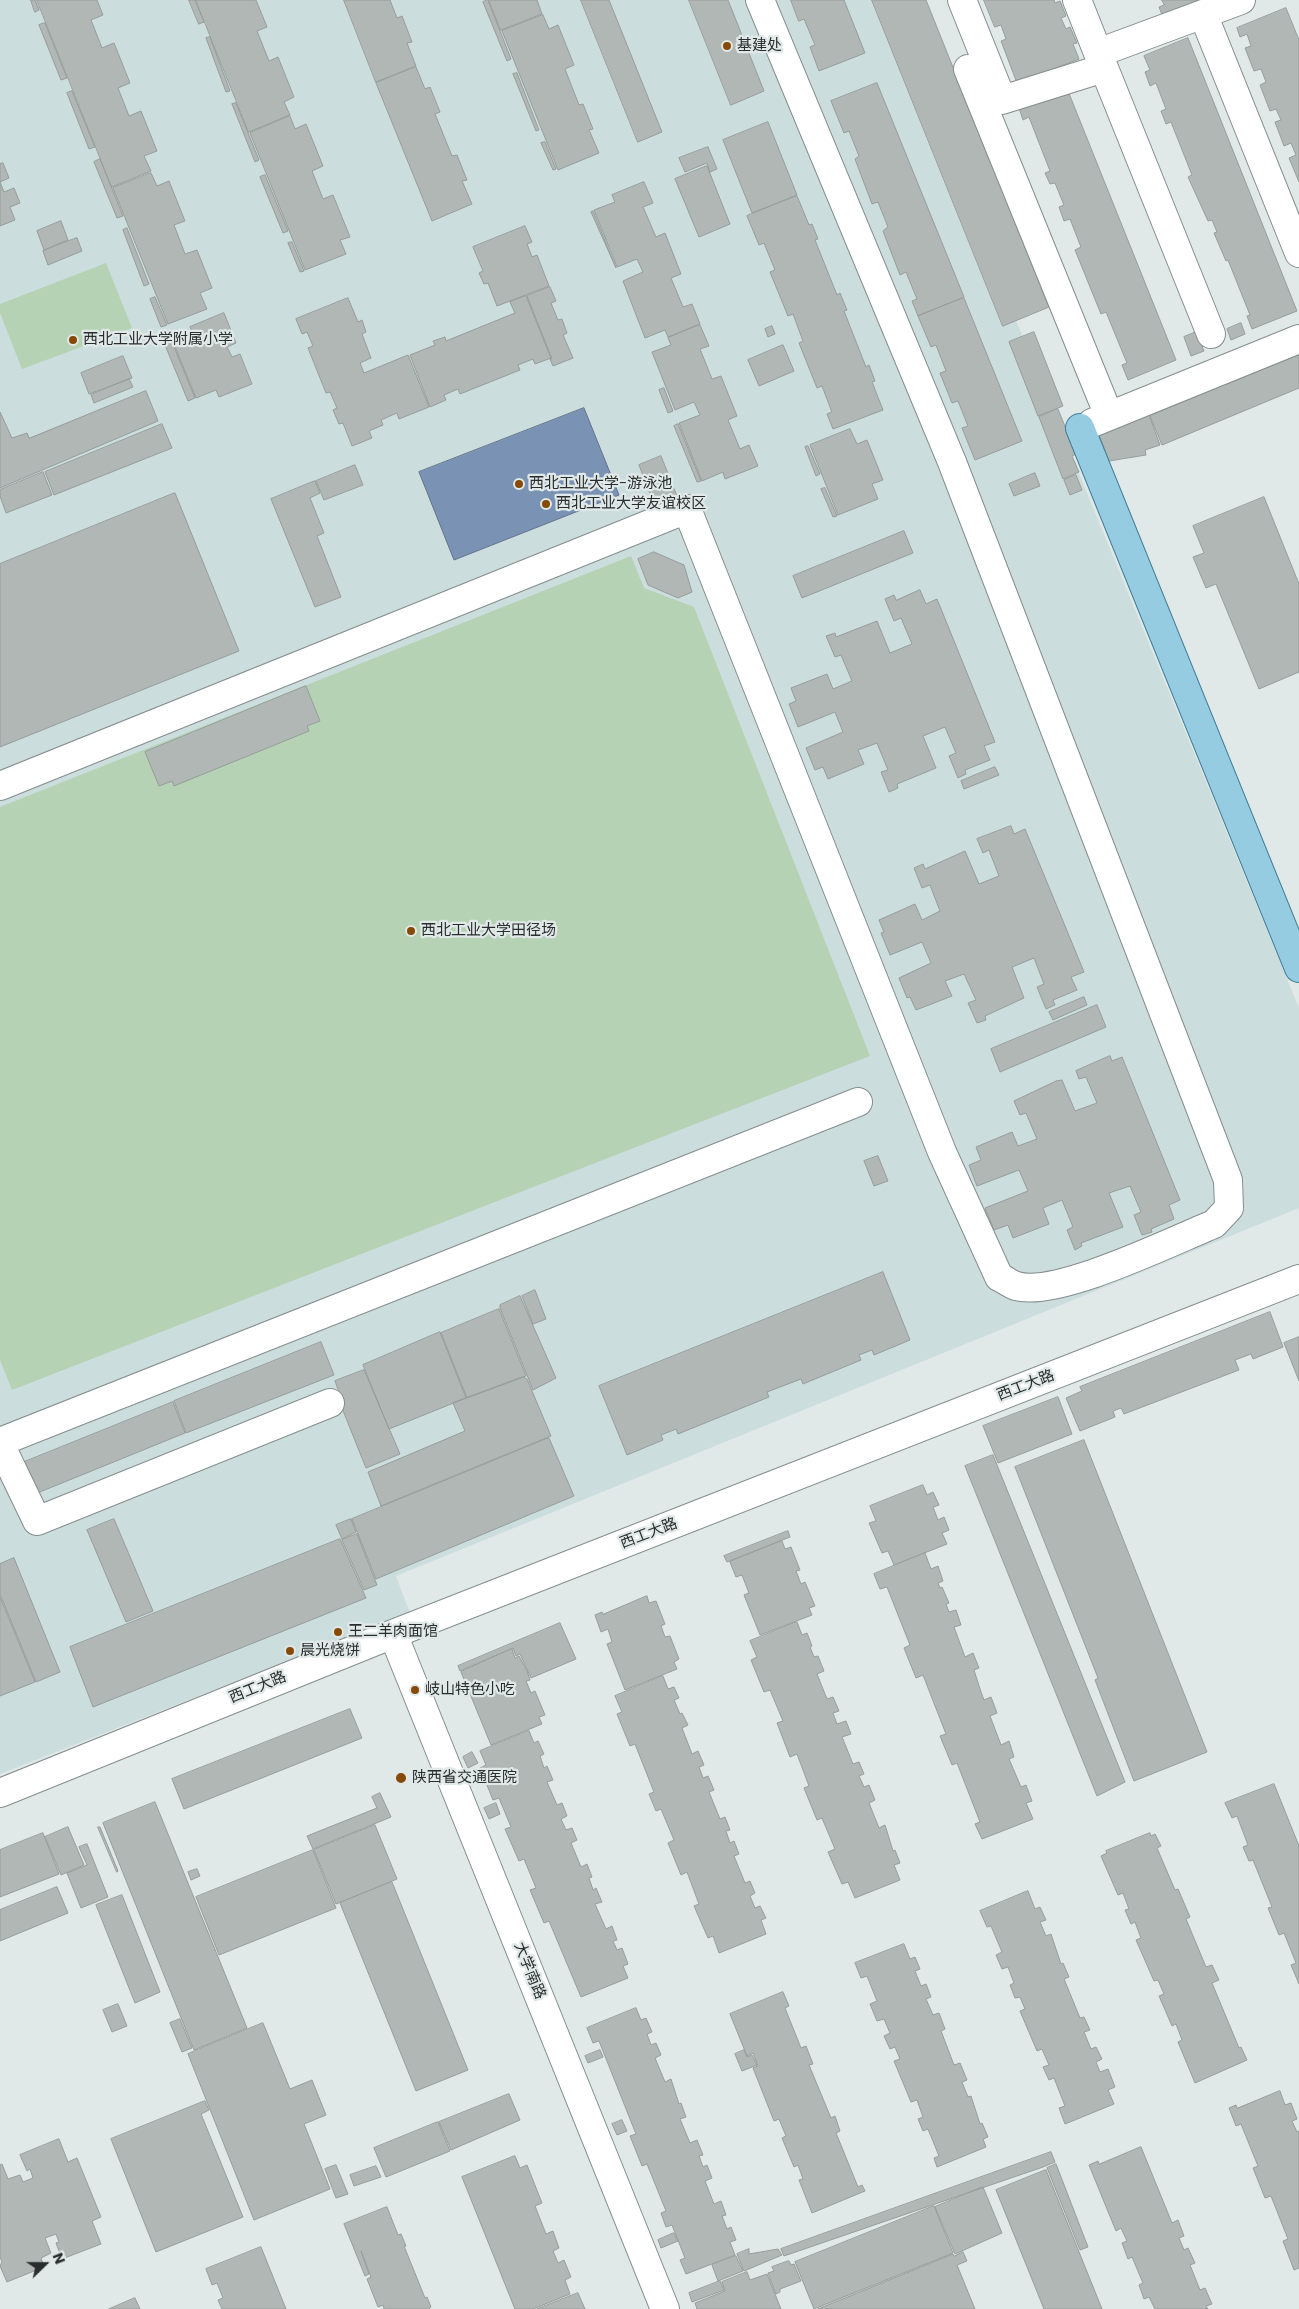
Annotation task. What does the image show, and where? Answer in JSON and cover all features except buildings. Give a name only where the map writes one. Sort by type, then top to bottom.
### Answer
[{"type":"main road","points":[[1080,428],[1299,968]]},
{"type":"street","points":[[0,786],[687,509],[942,1152],[999,1277],[1016,1286],[1040,1286],[1079,1279],[1214,1224],[1229,1208],[1228,1180],[952,462],[760,0]]},
{"type":"street","points":[[962,0],[1002,100],[1101,60],[1203,14],[1241,0]]},
{"type":"street","points":[[1077,0],[1211,334]]},
{"type":"street","points":[[1203,14],[1299,253]]},
{"type":"street","points":[[968,68],[1110,416]]},
{"type":"street","points":[[1080,428],[1299,339]]},
{"type":"street","points":[[330,1403],[37,1521],[0,1443],[858,1102]]},
{"type":"street","name":"西工大路","points":[[0,1793],[393,1634],[1299,1279]]},
{"type":"street","points":[[0,1452],[2,1485],[0,1486]]},
{"type":"street","name":"大学南路","points":[[393,1634],[665,2309]]},
{"type":"shaded area","name":"西北工业大学友谊校区","points":[[0,0],[884,0],[1299,1008],[1299,1208],[396,1576],[410,1613],[0,1774]]},
{"type":"green space","points":[[106,263],[132,328],[22,369],[0,313],[0,304]]},
{"type":"green space","name":"西北工业大学田径场","points":[[631,556],[644,588],[694,607],[870,1056],[12,1390],[0,1360],[0,807]]},
{"type":"water","name":"西北工业大学-游泳池","points":[[584,408],[619,495],[454,560],[419,472]]},
{"type":"place","name":"基建处","points":[[727,46]]},
{"type":"place","name":"西北工业大学附属小学","points":[[73,340]]},
{"type":"place","name":"西北工业大学-游泳池","points":[[519,484]]},
{"type":"place","name":"西北工业大学友谊校区","points":[[546,504]]},
{"type":"place","name":"西北工业大学田径场","points":[[411,931]]},
{"type":"place","name":"王二羊肉面馆","points":[[338,1632]]},
{"type":"place","name":"晨光烧饼","points":[[290,1651]]},
{"type":"place","name":"岐山特色小吃","points":[[415,1690]]},
{"type":"place","name":"陕西省交通医院","points":[[401,1778]]}]
